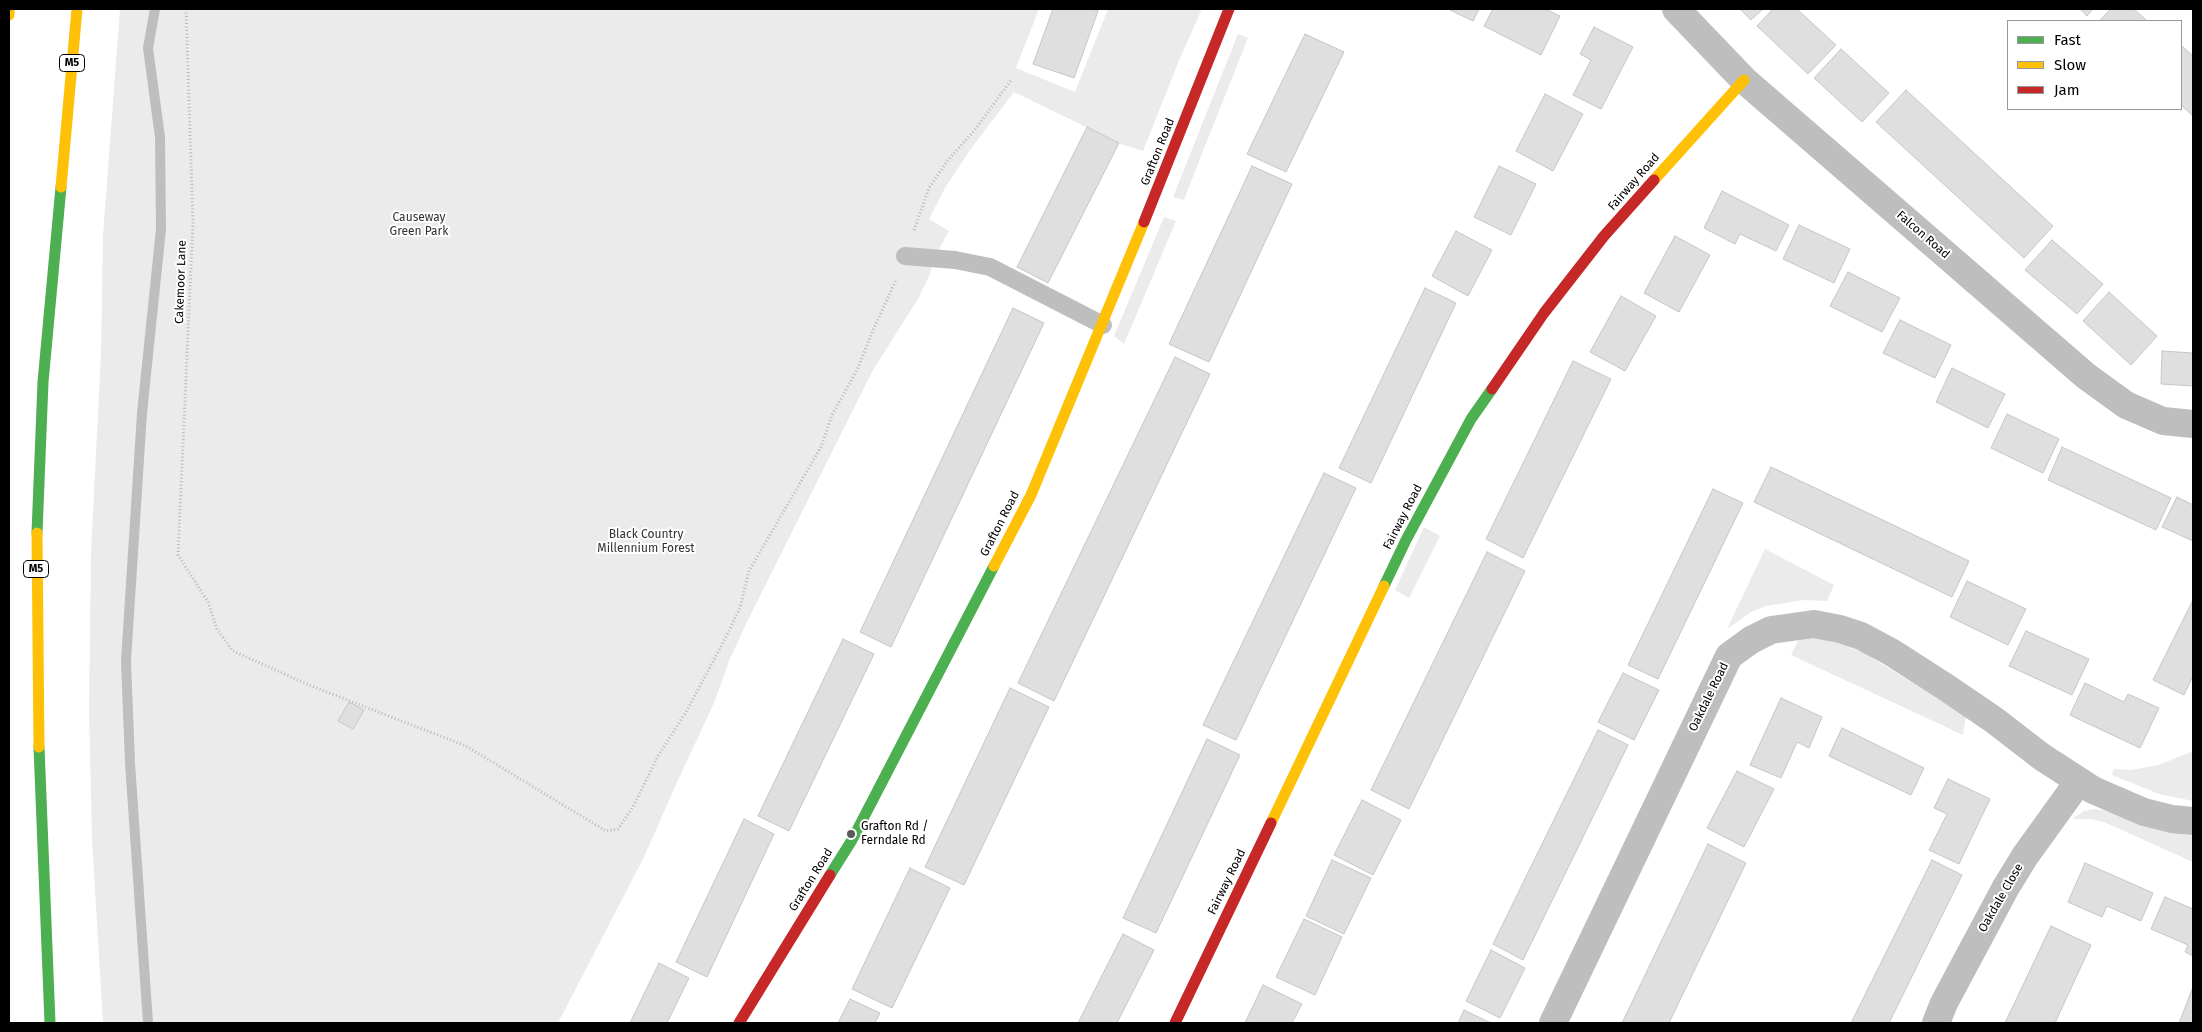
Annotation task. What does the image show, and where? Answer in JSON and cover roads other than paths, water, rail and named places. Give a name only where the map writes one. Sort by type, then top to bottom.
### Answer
[{"type":"main road","points":[[9,9],[9,15]]},
{"type":"main road","name":"M5","points":[[50,1023],[39,779],[36,563],[43,382],[77,9]]},
{"type":"main road","name":"Grafton Road","points":[[739,1023],[852,840],[928,696],[1030,495],[1103,324],[1225,10]]},
{"type":"main road","name":"Fairway Road","points":[[1175,1023],[1406,540],[1471,419],[1544,313],[1604,236],[1744,80]]},
{"type":"street","name":"Falcon Road","points":[[1676,9],[1744,80],[2086,376],[2126,405],[2163,421],[2193,424]]},
{"type":"street","name":"Oakdale Road","points":[[1553,1023],[1729,656],[1751,640],[1771,630],[1814,624],[1862,636],[1947,688],[1994,720],[2042,757],[2102,794],[2144,812],[2172,819],[2193,821]]},
{"type":"street","name":"Oakdale Close","points":[[1936,1023],[1944,1003],[2006,887],[2025,856],[2079,781]]},
{"type":"lane","points":[[905,256],[956,260],[990,267],[1103,324]]},
{"type":"waterway","points":[[148,1023],[130,763],[126,661],[142,413],[161,229],[160,137],[148,48],[155,9]]},
{"type":"place","name":"Grafton Rd / Ferndale Rd","points":[[851,834]]},
{"type":"park label","name":"Causeway Green Park","points":[[419,225]]},
{"type":"park label","name":"Black Country Millennium Forest","points":[[646,542]]}]
